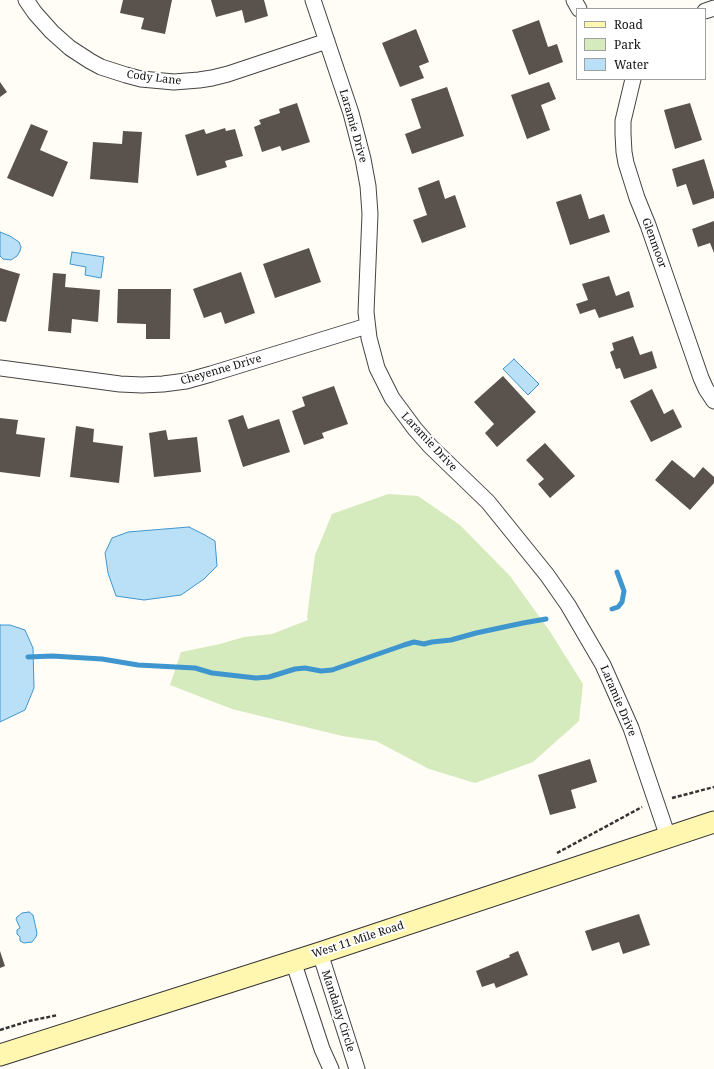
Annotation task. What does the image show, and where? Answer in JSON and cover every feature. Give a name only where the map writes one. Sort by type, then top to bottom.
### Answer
[{"type":"street","name":"Cody Lane","points":[[26,0],[35,13],[52,32],[70,48],[90,62],[101,67],[141,79],[174,82],[212,78],[327,41]]},
{"type":"street","name":"Laramie Drive","points":[[313,0],[351,112],[368,186],[370,214],[366,287],[367,326],[371,349],[377,368],[399,409],[430,446],[488,502],[547,575],[568,604],[603,665],[631,728],[668,837]]},
{"type":"street","name":"Glenmoor","points":[[633,80],[623,122],[626,163],[701,378],[714,401]]},
{"type":"street","name":"Cheyenne Drive","points":[[0,368],[120,384],[163,384],[186,381],[367,326]]},
{"type":"street","name":"West 11 Mile Road","points":[[0,1055],[320,953],[714,822]]},
{"type":"street","name":"Mandalay Circle","points":[[320,953],[357,1069]]},
{"type":"street","points":[[293,961],[322,1049],[331,1069]]},
{"type":"path","points":[[553,854],[644,806],[714,787]]},
{"type":"path","points":[[0,1030],[29,1021],[65,1013]]},
{"type":"green space","points":[[388,494],[418,496],[460,525],[510,576],[549,630],[583,684],[579,721],[533,762],[475,783],[429,769],[376,741],[342,736],[232,709],[170,685],[181,652],[220,644],[244,637],[272,634],[308,620],[307,617],[315,555],[332,514]]},
{"type":"water","points":[[0,232],[19,242],[21,247],[17,256],[11,260],[3,259],[0,256]]},
{"type":"water","points":[[72,252],[104,257],[101,278],[85,275],[86,267],[70,264]]},
{"type":"water","points":[[514,359],[539,384],[528,395],[503,369]]},
{"type":"water","points":[[189,527],[215,541],[217,566],[204,579],[181,595],[144,600],[116,596],[108,573],[105,553],[112,538],[128,532]]},
{"type":"water","points":[[0,625],[10,625],[25,630],[33,648],[34,688],[25,710],[0,722]]},
{"type":"water","points":[[29,912],[33,915],[37,933],[32,942],[24,943],[20,941],[20,937],[17,934],[17,930],[20,928],[16,919],[22,913]]},
{"type":"building","points":[[123,0],[172,0],[165,34],[141,29],[144,18],[120,13]]},
{"type":"building","points":[[211,0],[264,0],[268,16],[245,23],[242,10],[216,17]]},
{"type":"building","points":[[539,20],[548,47],[557,44],[563,62],[529,75],[512,30]]},
{"type":"building","points":[[416,29],[429,62],[419,66],[424,78],[400,87],[382,43]]},
{"type":"building","points":[[0,82],[7,92],[0,97]]},
{"type":"building","points":[[549,82],[556,99],[541,105],[550,130],[527,139],[511,95]]},
{"type":"building","points":[[447,87],[464,136],[412,154],[405,134],[421,128],[411,99]]},
{"type":"building","points":[[297,103],[310,142],[282,151],[280,146],[262,152],[254,127],[261,124],[259,120],[280,113],[279,109]]},
{"type":"building","points":[[690,103],[702,140],[675,149],[664,110]]},
{"type":"building","points":[[31,124],[48,131],[40,150],[68,162],[53,197],[7,178]]},
{"type":"building","points":[[225,128],[226,131],[235,129],[243,156],[225,161],[227,167],[197,176],[185,135],[204,129],[206,134]]},
{"type":"building","points":[[123,131],[142,132],[138,183],[90,179],[93,142],[122,144]]},
{"type":"building","points":[[704,159],[714,192],[714,198],[693,205],[686,184],[677,187],[672,169]]},
{"type":"building","points":[[439,180],[445,199],[455,195],[466,227],[422,243],[413,220],[427,215],[418,188]]},
{"type":"building","points":[[581,194],[589,219],[604,214],[610,232],[570,245],[556,202]]},
{"type":"building","points":[[714,221],[714,253],[710,243],[698,247],[692,229]]},
{"type":"building","points":[[309,248],[321,282],[275,298],[263,264]]},
{"type":"building","points":[[0,268],[20,274],[6,322],[0,321]]},
{"type":"building","points":[[241,272],[255,313],[225,324],[221,312],[204,318],[193,289]]},
{"type":"building","points":[[53,273],[66,274],[65,287],[100,290],[98,322],[72,319],[71,333],[48,331]]},
{"type":"building","points":[[609,276],[616,296],[629,291],[634,307],[599,318],[595,309],[580,314],[576,304],[588,300],[582,284]]},
{"type":"building","points":[[118,289],[171,289],[170,339],[146,339],[146,324],[117,323]]},
{"type":"building","points":[[633,336],[640,355],[652,351],[657,368],[624,379],[620,368],[616,369],[610,352],[614,350],[612,343]]},
{"type":"building","points":[[503,376],[536,412],[497,447],[485,433],[494,424],[474,402]]},
{"type":"building","points":[[334,386],[348,424],[322,433],[324,438],[304,445],[292,411],[305,406],[302,397]]},
{"type":"building","points":[[652,389],[664,414],[673,409],[682,427],[651,442],[630,401]]},
{"type":"building","points":[[243,415],[248,429],[279,419],[290,452],[243,467],[228,420]]},
{"type":"building","points":[[0,418],[18,420],[16,434],[45,438],[40,477],[0,472]]},
{"type":"building","points":[[76,426],[94,429],[93,442],[123,446],[119,483],[70,477]]},
{"type":"building","points":[[166,430],[168,440],[197,437],[201,472],[154,477],[149,433]]},
{"type":"building","points":[[545,443],[575,476],[550,498],[538,484],[544,479],[526,460]]},
{"type":"building","points":[[672,460],[694,478],[703,467],[714,477],[714,483],[690,510],[655,480]]},
{"type":"building","points":[[590,759],[597,782],[571,790],[576,808],[550,815],[538,775]]},
{"type":"building","points":[[639,914],[650,945],[623,954],[619,942],[592,951],[585,931]]},
{"type":"building","points":[[0,951],[5,966],[0,968]]},
{"type":"building","points":[[518,951],[528,975],[496,988],[494,983],[482,987],[476,971],[510,957],[509,955]]},
{"type":"waterway","points":[[612,609],[618,607],[622,602],[624,591],[617,572]]},
{"type":"waterway","points":[[28,657],[52,656],[102,659],[138,665],[195,668],[212,673],[256,678],[269,677],[295,669],[305,668],[321,671],[332,670],[414,642],[424,644],[451,640],[476,633],[546,619]]}]
